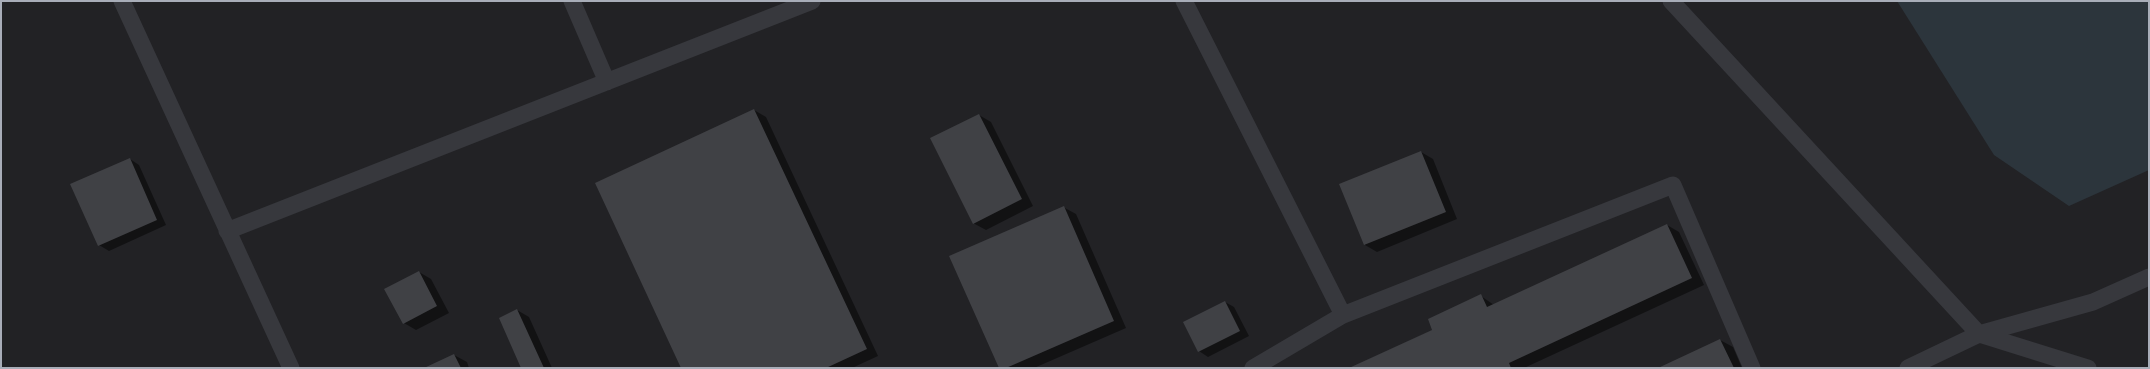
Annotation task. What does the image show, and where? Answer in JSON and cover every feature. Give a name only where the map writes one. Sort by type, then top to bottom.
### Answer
[{"type":"lane","points":[[122,1],[291,368]]},
{"type":"lane","points":[[572,1],[607,82]]},
{"type":"lane","points":[[227,231],[812,1]]},
{"type":"lane","points":[[1184,1],[1343,315]]},
{"type":"lane","points":[[1671,1],[1979,334],[2088,368]]},
{"type":"lane","points":[[1253,368],[1343,315],[1673,185],[1752,368]]},
{"type":"lane","points":[[1908,368],[1979,334],[2093,302],[2149,277]]},
{"type":"shaded area","points":[[1,1],[2149,1],[2149,368],[1,368]]},
{"type":"shaded area","points":[[1897,1],[2149,1],[2149,170],[2069,206],[1994,155]]},
{"type":"building","points":[[754,109],[867,349],[826,368],[681,368],[595,183]]},
{"type":"building","points":[[979,114],[1022,199],[973,224],[930,138]]},
{"type":"building","points":[[1421,151],[1446,212],[1364,245],[1339,184]]},
{"type":"building","points":[[130,158],[157,220],[98,246],[70,184]]},
{"type":"building","points":[[1064,206],[1114,321],[1006,368],[999,368],[949,256]]},
{"type":"building","points":[[1667,224],[1692,278],[1509,363],[1511,368],[1349,368],[1432,330],[1428,319],[1481,294],[1487,307]]},
{"type":"building","points":[[419,271],[437,306],[403,324],[384,289]]},
{"type":"building","points":[[1225,301],[1240,331],[1198,352],[1183,322]]},
{"type":"building","points":[[517,309],[544,368],[521,368],[499,318]]},
{"type":"building","points":[[1720,339],[1734,368],[1658,368]]},
{"type":"building","points":[[454,354],[461,368],[424,368]]}]
